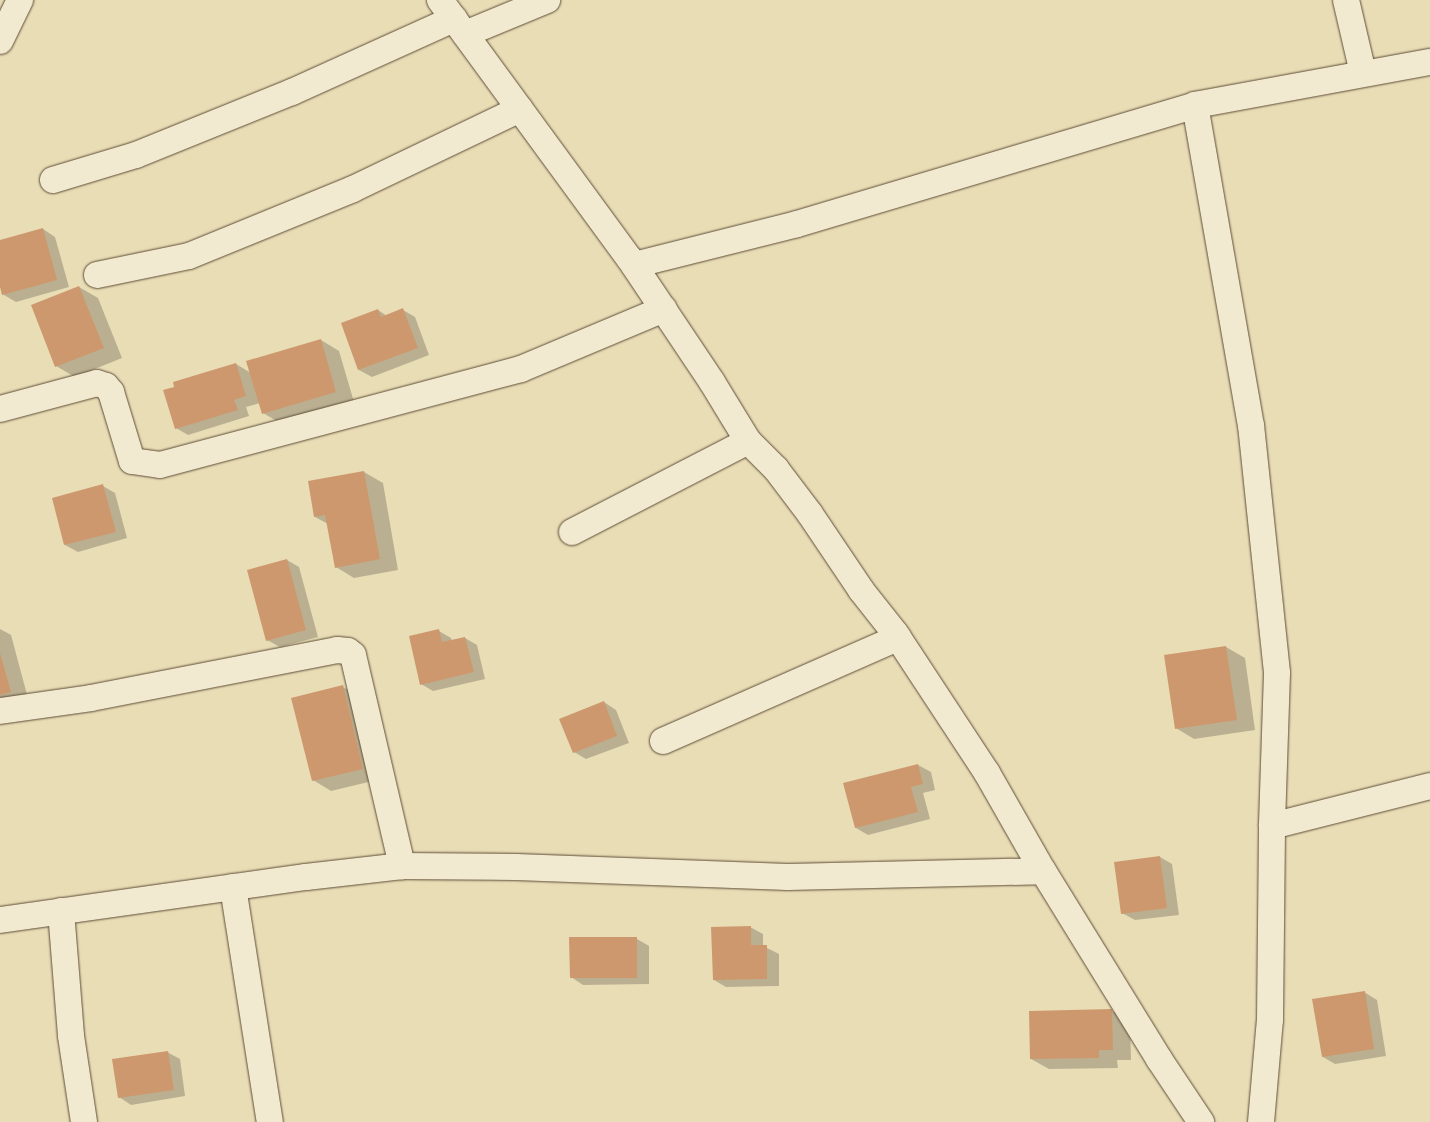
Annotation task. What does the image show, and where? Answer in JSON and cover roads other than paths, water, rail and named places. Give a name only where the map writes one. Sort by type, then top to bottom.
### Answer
[{"type":"street","points":[[0,40],[20,0]]},
{"type":"street","points":[[54,180],[136,156],[292,92],[453,18],[547,0]]},
{"type":"street","points":[[1346,0],[1363,73]]},
{"type":"street","points":[[453,18],[634,265],[748,441],[776,469],[810,514],[861,590],[898,638],[987,774],[1043,871],[1159,1060],[1201,1122]]},
{"type":"street","points":[[634,265],[797,224],[1195,105],[1430,62]]},
{"type":"street","points":[[1195,105],[1251,425],[1277,673],[1272,826],[1270,1020],[1261,1122]]},
{"type":"street","points":[[96,275],[189,256],[353,189],[520,109]]},
{"type":"street","points":[[0,409],[97,383],[106,386],[110,392],[132,461],[160,465],[521,369],[664,309]]},
{"type":"street","points":[[572,532],[748,441]]},
{"type":"street","points":[[663,741],[898,638]]},
{"type":"street","points":[[0,711],[92,698],[337,650],[348,651],[353,655],[402,866]]},
{"type":"street","points":[[1272,826],[1430,786]]},
{"type":"street","points":[[0,920],[233,887],[402,866],[516,867],[788,877],[1043,871]]},
{"type":"street","points":[[233,887],[270,1122]]},
{"type":"street","points":[[61,911],[71,1036],[84,1122]]}]
